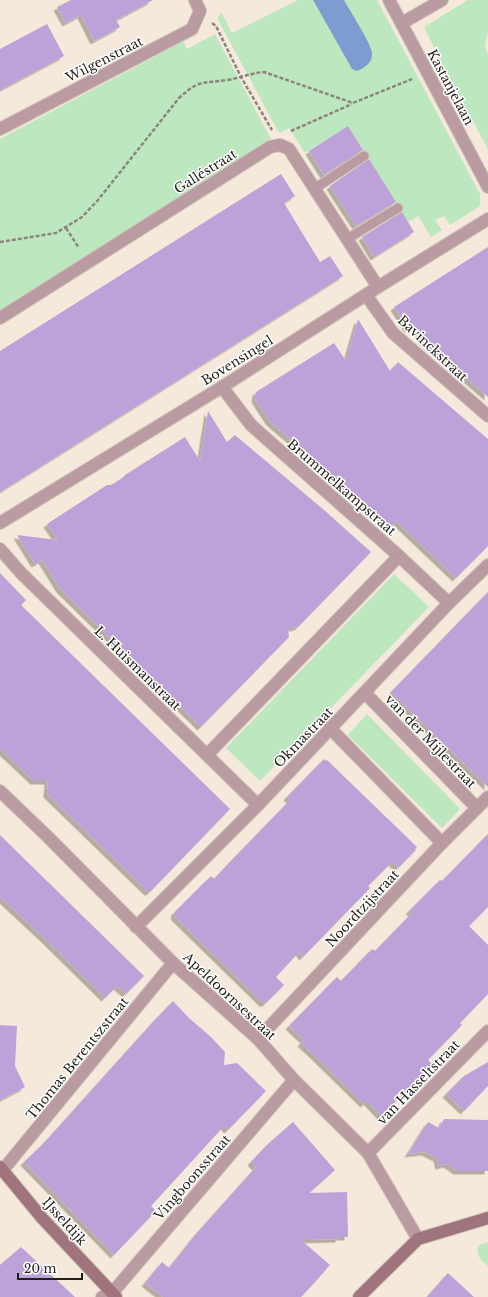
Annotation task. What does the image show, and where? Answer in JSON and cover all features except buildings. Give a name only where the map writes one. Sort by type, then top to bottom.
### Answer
[{"type":"street","points":[[195,0],[200,11]]},
{"type":"street","name":"Kastanjelaan","points":[[389,0],[488,187]]},
{"type":"street","points":[[402,23],[442,0]]},
{"type":"street","name":"Wilgenstraat","points":[[0,129],[192,29],[200,11]]},
{"type":"street","points":[[280,145],[289,149],[378,287]]},
{"type":"street","name":"Galléstraat","points":[[0,318],[270,147],[280,145]]},
{"type":"street","name":"Bovensingel","points":[[0,523],[222,387],[378,287],[488,220]]},
{"type":"street","name":"Bavinckstraat","points":[[366,295],[393,334],[488,416]]},
{"type":"street","name":"Brummelkampstraat","points":[[222,387],[251,425],[399,556],[449,603]]},
{"type":"street","name":"L. Huismanstraat","points":[[0,549],[21,573],[258,805]]},
{"type":"street","points":[[207,755],[399,556]]},
{"type":"street","name":"Okmastraat","points":[[136,926],[258,805],[449,603],[488,565]]},
{"type":"street","name":"van der Mijlestraat","points":[[365,693],[477,808]]},
{"type":"street","points":[[330,728],[442,843]]},
{"type":"street","name":"Apeldoornsestraat","points":[[0,791],[174,963],[258,1039],[294,1080],[368,1153],[418,1239]]},
{"type":"street","name":"Noordtzijstraat","points":[[258,1039],[442,843],[488,797]]},
{"type":"street","name":"Thomas Berentszstraat","points":[[1,1169],[174,963]]},
{"type":"street","name":"van Hasseltstraat","points":[[368,1153],[488,1031]]},
{"type":"street","name":"Vingboonsstraat","points":[[110,1296],[294,1080]]},
{"type":"street","name":"IJsseldijk","points":[[1,1169],[110,1296]]},
{"type":"street","points":[[359,1297],[418,1239],[488,1218]]},
{"type":"lane","points":[[314,189],[364,156]]},
{"type":"lane","points":[[347,239],[398,208]]},
{"type":"path","points":[[200,11],[216,26],[242,77],[280,145],[290,132],[353,103],[418,77]]},
{"type":"path","points":[[0,242],[56,233],[66,228],[91,209],[178,98],[199,83],[227,80],[264,72],[353,103]]},
{"type":"path","points":[[66,228],[88,262]]},
{"type":"green space","points":[[298,0],[313,0],[352,69],[370,47],[344,0],[377,0],[480,194],[480,206],[450,225],[444,216],[435,220],[442,230],[431,237],[418,216],[408,222],[348,126],[305,153],[289,128],[279,133],[217,18],[222,13],[232,33]]},
{"type":"green space","points":[[468,0],[488,0],[488,34],[485,47],[488,54],[488,149],[424,27]]},
{"type":"green space","points":[[215,34],[271,139],[0,310],[0,139],[183,41],[187,49]]},
{"type":"green space","points":[[394,574],[429,607],[260,781],[226,748]]},
{"type":"green space","points":[[367,714],[460,809],[442,828],[348,735]]},
{"type":"green space","points":[[488,1242],[488,1266],[480,1259],[477,1250],[479,1245]]},
{"type":"water","points":[[313,0],[344,0],[371,48],[372,56],[370,62],[366,66],[357,71],[352,69]]}]
